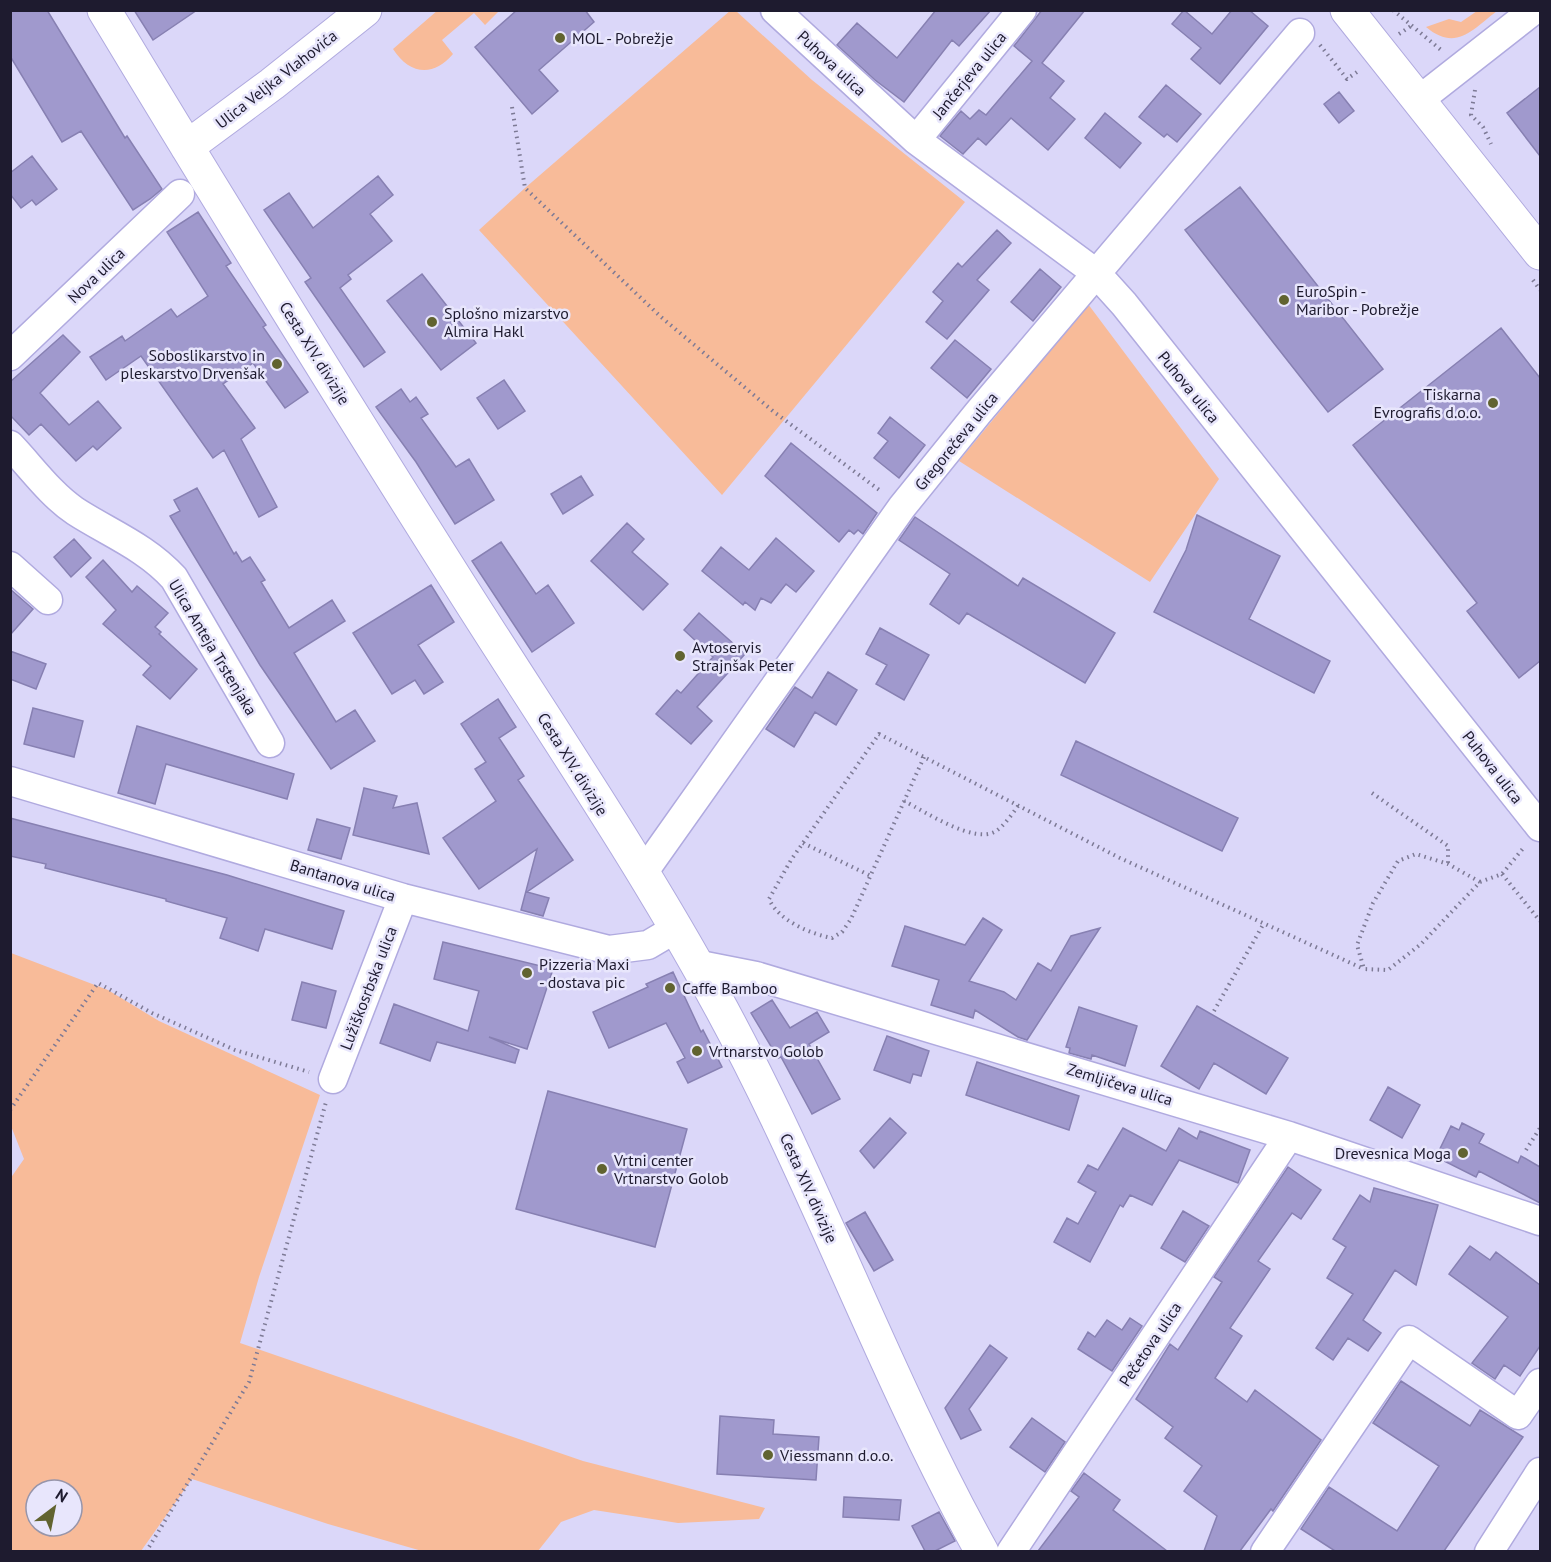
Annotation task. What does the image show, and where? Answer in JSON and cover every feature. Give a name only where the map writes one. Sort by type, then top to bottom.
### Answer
[{"type":"street","name":"Cesta XIV. divizije","points":[[104,10],[421,525],[643,873],[714,994],[771,1103],[908,1407],[982,1551]]},
{"type":"street","name":"Ulica Veljka Vlahovića","points":[[187,147],[365,10]]},
{"type":"street","name":"Puhova ulica","points":[[775,10],[916,140],[1096,273],[1124,304],[1534,835]]},
{"type":"street","name":"Jančerjeva ulica","points":[[916,140],[1022,10]]},
{"type":"street","points":[[1347,10],[1419,100],[1535,265]]},
{"type":"street","points":[[1419,100],[1534,10]]},
{"type":"street","name":"Gregorečeva ulica","points":[[643,873],[902,507],[1096,273],[1300,33]]},
{"type":"street","name":"Nova ulica","points":[[10,356],[180,194]]},
{"type":"street","name":"Ulica Anteja Trstenjaka","points":[[10,445],[51,490],[73,509],[158,560],[174,578],[270,743]]},
{"type":"street","points":[[10,566],[48,600]]},
{"type":"street","name":"Bantanova ulica","points":[[10,781],[403,898],[609,950],[648,945],[675,929]]},
{"type":"street","name":"Lužiškosrbska ulica","points":[[333,1079],[403,898]]},
{"type":"street","name":"Zemljičeva ulica","points":[[695,964],[756,976],[1289,1136],[1540,1221]]},
{"type":"street","name":"Pečetova ulica","points":[[1011,1551],[1289,1136]]},
{"type":"street","points":[[1265,1551],[1408,1340],[1518,1415],[1540,1383]]},
{"type":"street","points":[[1489,1551],[1540,1472]]},
{"type":"path","points":[[1393,10],[1436,45]]},
{"type":"path","points":[[1300,33],[1313,36],[1347,79],[1357,72]]},
{"type":"path","points":[[1476,91],[1471,115],[1483,127],[1493,147]]},
{"type":"path","points":[[512,107],[525,188],[661,317],[774,412],[902,507]]},
{"type":"path","points":[[1535,265],[1540,291]]},
{"type":"path","points":[[924,757],[851,919],[842,932],[832,938],[817,935],[774,911],[769,899],[803,843],[879,734],[924,757],[1018,806],[1120,858],[1364,969],[1388,970],[1421,944],[1480,882],[1502,874],[1534,835]]},
{"type":"path","points":[[1372,793],[1448,846],[1448,864]]},
{"type":"path","points":[[904,801],[960,830],[983,835],[995,832],[1018,806]]},
{"type":"path","points":[[803,843],[871,876]]},
{"type":"path","points":[[1364,969],[1357,945],[1373,903],[1398,861],[1416,854],[1448,864],[1480,882]]},
{"type":"path","points":[[1502,874],[1540,921]]},
{"type":"path","points":[[1214,1011],[1264,923]]},
{"type":"path","points":[[10,1110],[98,983],[152,1014],[235,1050],[333,1079],[249,1382],[146,1551]]},
{"type":"path","points":[[1526,1150],[1540,1128]]},
{"type":"shaded area","points":[[438,10],[499,11],[485,25],[474,13],[442,40],[453,54],[437,67],[422,70],[406,64],[393,49]]},
{"type":"shaded area","points":[[731,10],[736,11],[812,80],[965,202],[722,495],[479,230]]},
{"type":"shaded area","points":[[1477,11],[1497,11],[1471,31],[1455,38],[1446,38],[1426,27],[1449,19],[1461,22]]},
{"type":"shaded area","points":[[1088,304],[1219,479],[1150,582],[959,461]]},
{"type":"shaded area","points":[[11,953],[108,990],[159,1021],[320,1095],[259,1277],[240,1343],[583,1461],[765,1508],[759,1519],[678,1523],[594,1510],[561,1522],[538,1551],[422,1551],[328,1524],[192,1479],[141,1551],[11,1551],[10,1179],[24,1159],[11,1126]]},
{"type":"building","points":[[10,10],[47,10],[125,138],[127,136],[162,189],[150,199],[133,210],[81,131],[62,142],[10,56]]},
{"type":"building","points":[[134,10],[197,10],[153,40]]},
{"type":"building","points":[[517,10],[585,10],[594,22],[539,70],[558,91],[532,114],[475,47]]},
{"type":"building","points":[[936,10],[991,10],[959,46],[952,40],[904,102],[875,80],[837,45],[857,23],[897,58]]},
{"type":"building","points":[[1042,10],[1085,10],[1042,63],[1064,81],[1050,98],[1075,119],[1048,150],[1011,118],[986,145],[978,138],[963,154],[940,136],[961,111],[970,119],[979,110],[986,115],[1032,61],[1014,46]]},
{"type":"building","points":[[1184,10],[1212,34],[1232,10],[1249,10],[1268,26],[1220,84],[1191,59],[1201,48],[1172,24]]},
{"type":"building","points":[[1166,85],[1201,114],[1177,142],[1167,134],[1164,137],[1139,117]]},
{"type":"building","points":[[1540,87],[1540,156],[1507,113]]},
{"type":"building","points":[[1339,92],[1354,111],[1339,123],[1324,104]]},
{"type":"building","points":[[1105,113],[1141,143],[1120,168],[1085,138]]},
{"type":"building","points":[[32,156],[57,189],[36,205],[32,200],[21,208],[10,194],[10,173]]},
{"type":"building","points":[[378,176],[393,195],[370,214],[392,241],[348,275],[351,279],[340,288],[385,352],[364,367],[305,282],[311,278],[264,210],[289,193],[313,228]]},
{"type":"building","name":"EuroSpin - Maribor - Pobrežje","points":[[1240,187],[1383,369],[1328,412],[1185,230]]},
{"type":"building","points":[[198,212],[231,263],[226,266],[266,325],[263,327],[308,392],[285,408],[253,363],[223,384],[255,428],[241,439],[277,507],[259,517],[224,450],[213,458],[141,356],[106,380],[90,357],[122,336],[125,341],[171,309],[177,317],[208,296],[167,232]]},
{"type":"building","points":[[997,230],[1011,243],[977,280],[989,290],[947,339],[926,322],[943,301],[933,292],[958,263],[962,267]]},
{"type":"building","points":[[1040,269],[1061,287],[1033,321],[1011,302]]},
{"type":"building","name":"Splošno mizarstvo Almira Hakl","points":[[422,274],[476,343],[441,370],[387,301]]},
{"type":"building","points":[[1501,328],[1540,378],[1540,661],[1519,678],[1467,611],[1477,603],[1353,445]]},
{"type":"building","points":[[63,335],[80,352],[40,393],[69,425],[98,401],[121,428],[97,450],[93,446],[76,461],[41,424],[29,435],[10,415],[10,382]]},
{"type":"building","points":[[955,340],[991,369],[967,398],[931,368]]},
{"type":"building","points":[[504,380],[525,411],[498,429],[477,398]]},
{"type":"building","points":[[401,389],[410,402],[416,397],[428,414],[421,418],[456,467],[469,459],[494,500],[455,524],[416,462],[376,407]]},
{"type":"building","points":[[890,417],[925,445],[899,478],[874,458],[888,441],[878,433]]},
{"type":"building","points":[[791,443],[877,513],[863,534],[858,530],[854,534],[849,530],[839,542],[765,476]]},
{"type":"building","points":[[581,476],[593,495],[563,514],[551,494]]},
{"type":"building","points":[[197,488],[234,554],[236,552],[242,562],[250,557],[265,580],[261,582],[289,628],[332,600],[345,621],[294,653],[336,722],[355,710],[375,741],[331,769],[260,665],[170,516],[180,511],[174,500]]},
{"type":"building","points":[[1197,515],[1280,556],[1249,619],[1330,661],[1314,693],[1154,612],[1186,550]]},
{"type":"building","points":[[915,517],[1018,586],[1023,578],[1115,633],[1085,683],[967,613],[959,624],[930,604],[950,574],[899,540]]},
{"type":"building","points":[[627,523],[644,539],[632,552],[668,584],[643,610],[591,561]]},
{"type":"building","points":[[776,538],[814,571],[796,592],[786,584],[771,603],[761,598],[755,610],[745,602],[743,605],[702,571],[721,547],[749,570]]},
{"type":"building","points":[[74,539],[91,558],[71,577],[54,557]]},
{"type":"building","points":[[501,542],[536,594],[548,585],[574,623],[532,652],[472,561]]},
{"type":"building","points":[[103,560],[132,592],[137,586],[168,613],[155,627],[161,632],[159,634],[197,669],[170,699],[143,675],[151,666],[103,624],[116,610],[86,577]]},
{"type":"building","points":[[431,585],[454,622],[418,645],[443,682],[424,694],[415,680],[392,694],[353,633]]},
{"type":"building","points":[[10,589],[33,609],[10,635]]},
{"type":"building","points":[[699,613],[745,654],[697,707],[712,721],[691,744],[656,714],[677,690],[681,693],[713,657],[684,630]]},
{"type":"building","points":[[880,628],[929,655],[904,700],[876,684],[887,665],[866,654]]},
{"type":"building","points":[[10,651],[46,664],[36,689],[10,679]]},
{"type":"building","points":[[828,672],[857,690],[836,725],[815,712],[794,747],[766,729],[795,687],[812,698]]},
{"type":"building","points":[[498,699],[516,727],[499,738],[524,776],[518,780],[573,860],[527,892],[549,898],[543,916],[521,910],[537,849],[479,889],[443,838],[496,801],[475,769],[486,762],[461,724]]},
{"type":"building","points":[[33,708],[83,721],[74,757],[24,744]]},
{"type":"building","points":[[137,726],[294,774],[287,799],[166,764],[155,804],[118,793]]},
{"type":"building","points":[[1076,741],[1238,818],[1222,851],[1061,775]]},
{"type":"building","points":[[364,788],[397,796],[393,808],[417,803],[429,854],[353,835]]},
{"type":"building","points":[[10,818],[227,875],[344,911],[332,949],[265,929],[258,951],[220,938],[227,918],[166,901],[166,899],[45,868],[46,864],[10,856]]},
{"type":"building","points":[[317,819],[350,828],[341,859],[308,850]]},
{"type":"building","points":[[983,918],[1002,930],[969,981],[1004,992],[1016,1000],[1038,963],[1051,971],[1071,936],[1100,928],[1027,1040],[1018,1037],[975,1010],[973,1018],[931,1005],[939,980],[892,966],[905,926],[965,945]]},
{"type":"building","points":[[443,942],[553,969],[527,1049],[489,1037],[519,1050],[515,1063],[437,1042],[430,1061],[380,1043],[394,1004],[468,1031],[479,991],[434,979]]},
{"type":"building","points":[[673,972],[701,1032],[703,1030],[722,1067],[688,1083],[677,1062],[685,1058],[666,1023],[609,1048],[593,1012],[648,987],[646,984]]},
{"type":"building","points":[[302,982],[336,991],[326,1028],[292,1020]]},
{"type":"building","points":[[772,1000],[790,1028],[817,1012],[829,1032],[809,1044],[840,1099],[812,1114],[781,1057],[778,1058],[751,1013]]},
{"type":"building","points":[[1197,1006],[1288,1058],[1266,1094],[1214,1063],[1199,1089],[1161,1066]]},
{"type":"building","points":[[1079,1007],[1137,1026],[1125,1066],[1092,1055],[1091,1059],[1069,1053],[1070,1048],[1066,1047]]},
{"type":"building","points":[[887,1036],[929,1051],[921,1076],[913,1074],[910,1083],[874,1070]]},
{"type":"building","points":[[977,1062],[1079,1096],[1069,1130],[966,1095]]},
{"type":"building","points":[[1388,1087],[1420,1105],[1402,1138],[1370,1120]]},
{"type":"building","name":"Vrtni center Vrtnarstvo Golob","points":[[548,1091],[687,1129],[655,1247],[516,1209]]},
{"type":"building","points":[[890,1118],[906,1133],[874,1168],[860,1151]]},
{"type":"building","points":[[1462,1123],[1484,1134],[1479,1143],[1518,1163],[1521,1156],[1540,1167],[1540,1203],[1479,1171],[1476,1177],[1436,1157],[1451,1126],[1459,1130]]},
{"type":"building","points":[[1123,1128],[1166,1151],[1179,1128],[1197,1139],[1200,1131],[1250,1150],[1238,1183],[1179,1160],[1152,1205],[1130,1195],[1123,1207],[1120,1205],[1090,1262],[1054,1242],[1067,1218],[1078,1224],[1096,1192],[1078,1182],[1088,1165],[1098,1170]]},
{"type":"building","points":[[1288,1167],[1321,1190],[1301,1219],[1292,1213],[1258,1261],[1270,1269],[1230,1328],[1242,1336],[1215,1378],[1247,1402],[1255,1390],[1321,1440],[1273,1511],[1271,1509],[1240,1551],[1204,1551],[1217,1516],[1184,1491],[1202,1466],[1165,1438],[1173,1427],[1136,1399],[1170,1344],[1178,1350],[1222,1282],[1214,1277]]},
{"type":"building","points":[[1374,1188],[1438,1205],[1416,1285],[1395,1270],[1363,1320],[1381,1333],[1368,1351],[1348,1338],[1333,1360],[1316,1348],[1353,1294],[1327,1278],[1346,1247],[1333,1239],[1360,1195],[1370,1202]]},
{"type":"building","points":[[1183,1211],[1209,1226],[1185,1262],[1161,1248]]},
{"type":"building","points":[[865,1212],[893,1260],[874,1271],[846,1223]]},
{"type":"building","points":[[1470,1246],[1490,1260],[1496,1252],[1540,1285],[1540,1346],[1520,1376],[1504,1365],[1495,1379],[1472,1363],[1508,1317],[1449,1274]]},
{"type":"building","points":[[1130,1318],[1142,1326],[1112,1371],[1078,1349],[1088,1332],[1095,1337],[1107,1320],[1122,1330]]},
{"type":"building","points":[[990,1345],[1007,1358],[969,1409],[981,1430],[961,1439],[945,1408]]},
{"type":"building","points":[[1401,1381],[1470,1426],[1480,1410],[1523,1437],[1444,1551],[1335,1551],[1301,1529],[1329,1487],[1397,1531],[1439,1466],[1373,1423]]},
{"type":"building","name":"Viessmann d.o.o.","points":[[720,1416],[774,1420],[773,1434],[819,1437],[816,1480],[717,1474]]},
{"type":"building","points":[[1032,1418],[1065,1442],[1045,1472],[1010,1447]]},
{"type":"building","points":[[1084,1473],[1120,1500],[1113,1510],[1167,1551],[1038,1551],[1079,1497],[1071,1491]]},
{"type":"building","points":[[844,1497],[901,1500],[899,1520],[843,1517]]},
{"type":"building","points":[[939,1512],[955,1541],[935,1551],[925,1551],[912,1526]]},
{"type":"place","name":"MOL - Pobrežje","points":[[560,38]]},
{"type":"place","name":"EuroSpin - Maribor - Pobrežje","points":[[1284,300]]},
{"type":"place","name":"Splošno mizarstvo Almira Hakl","points":[[432,322]]},
{"type":"place","name":"Soboslikarstvo in pleskarstvo Drvenšak","points":[[277,364]]},
{"type":"place","name":"Tiskarna Evrografis d.o.o.","points":[[1493,403]]},
{"type":"place","name":"Avtoservis Strajnšak Peter","points":[[680,656]]},
{"type":"place","name":"Pizzeria Maxi - dostava pic","points":[[527,973]]},
{"type":"place","name":"Caffe Bamboo","points":[[670,988]]},
{"type":"place","name":"Vrtnarstvo Golob","points":[[697,1051]]},
{"type":"place","name":"Drevesnica Moga","points":[[1463,1153]]},
{"type":"place","name":"Vrtni center Vrtnarstvo Golob","points":[[602,1169]]},
{"type":"place","name":"Viessmann d.o.o.","points":[[768,1455]]}]
